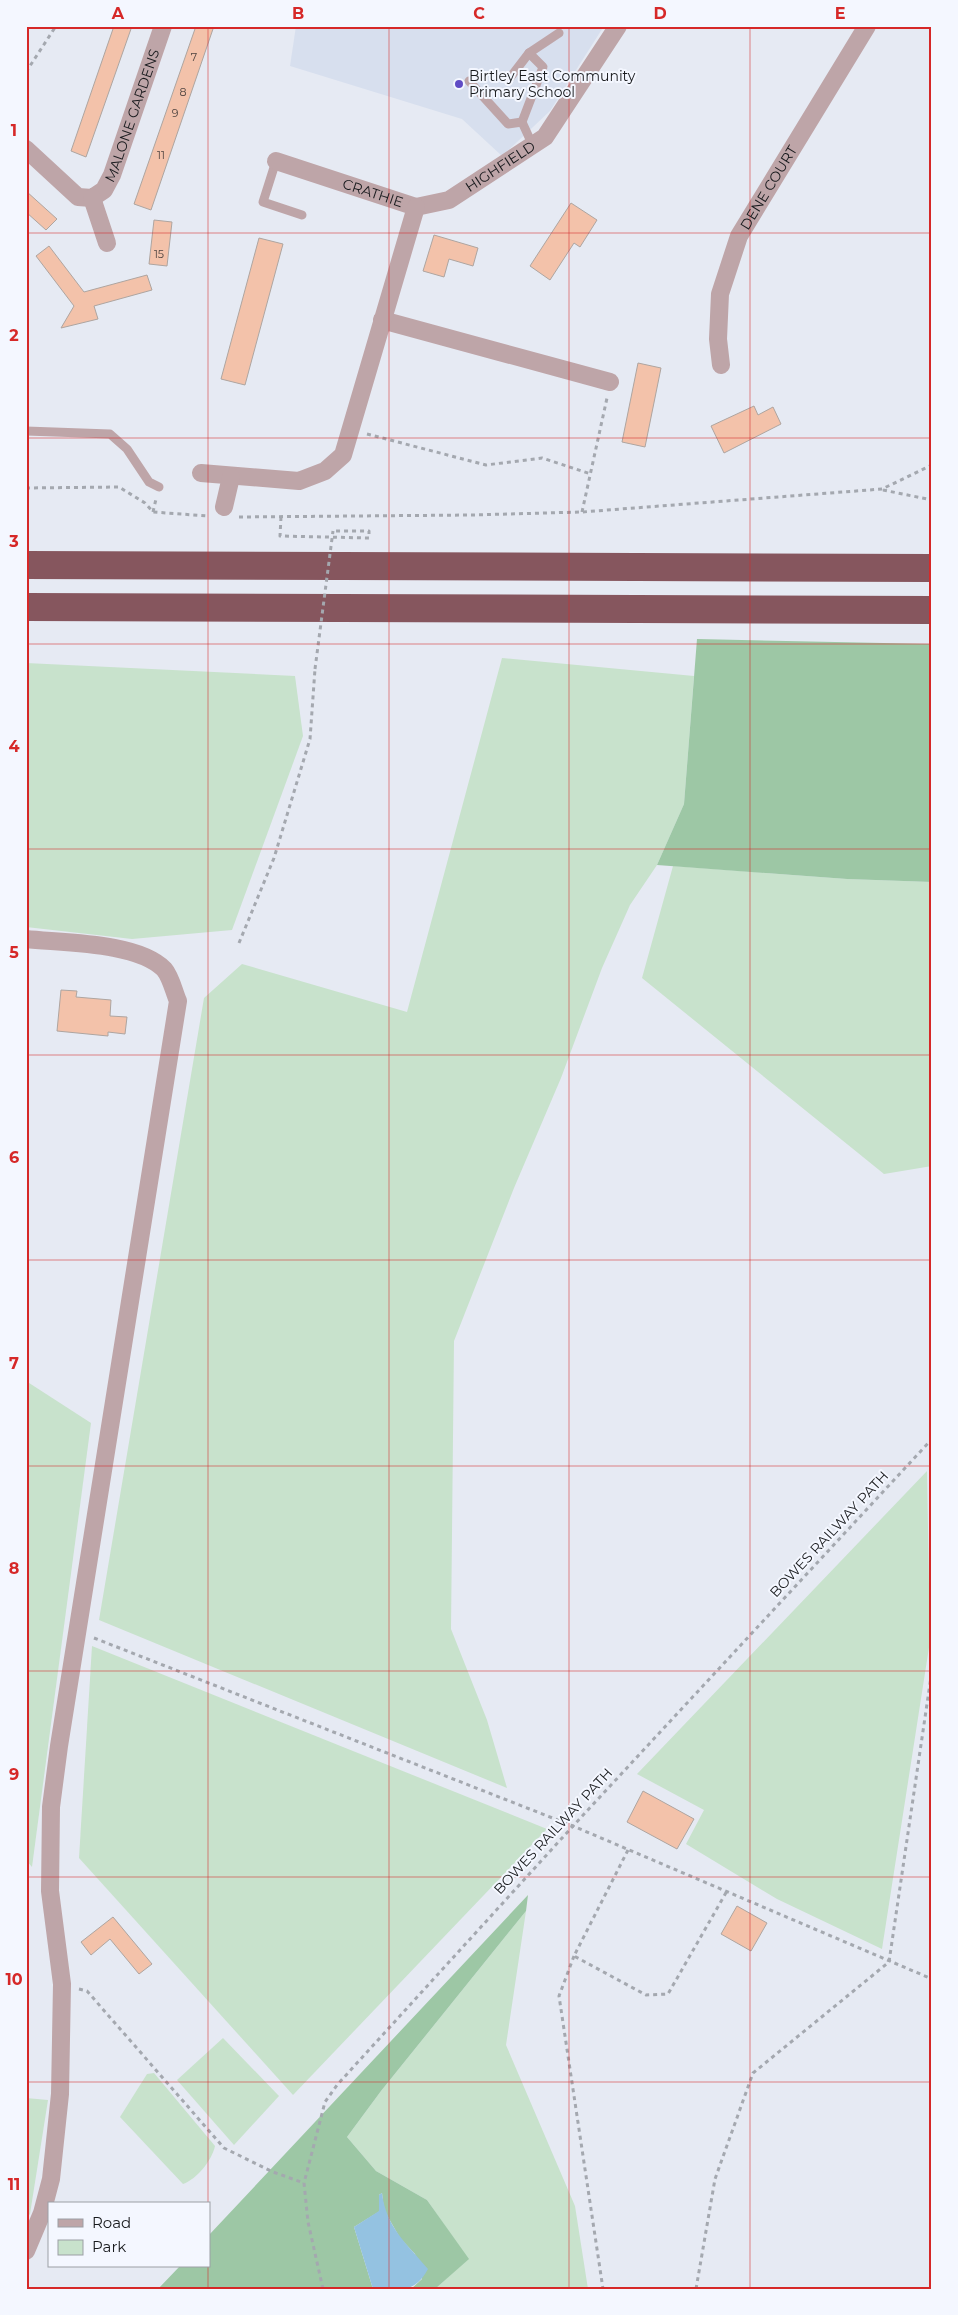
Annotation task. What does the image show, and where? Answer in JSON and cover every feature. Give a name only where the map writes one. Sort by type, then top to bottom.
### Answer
[{"type":"highway","points":[[26,565],[932,568]]},
{"type":"highway","points":[[26,607],[932,610]]},
{"type":"street","name":"MALONE GARDENS","points":[[92,198],[104,190],[112,174],[163,26]]},
{"type":"street","name":"HIGHFIELD","points":[[416,207],[449,200],[545,137],[618,26]]},
{"type":"street","name":"DENE COURT","points":[[721,365],[718,339],[720,294],[739,236],[867,26]]},
{"type":"street","points":[[26,149],[78,197],[92,198],[107,243]]},
{"type":"street","name":"CRATHIE","points":[[201,474],[299,481],[325,471],[343,455],[416,207],[276,161]]},
{"type":"street","points":[[382,320],[610,382]]},
{"type":"street","points":[[222,513],[231,477]]},
{"type":"street","points":[[26,939],[114,948],[138,953],[164,970],[178,1001],[77,1631],[51,1807],[50,1891],[62,1984],[60,2094],[51,2179],[42,2213],[26,2251]]},
{"type":"lane","points":[[510,80],[529,53],[559,33]]},
{"type":"lane","points":[[529,53],[543,67],[522,122],[533,146]]},
{"type":"lane","points":[[468,81],[508,124],[522,122]]},
{"type":"lane","points":[[276,161],[263,202],[302,216]]},
{"type":"lane","points":[[26,431],[110,434],[127,449],[149,482],[160,487]]},
{"type":"path","points":[[26,72],[56,26]]},
{"type":"path","points":[[582,512],[610,382]]},
{"type":"path","points":[[349,430],[486,464],[542,458],[591,474]]},
{"type":"path","points":[[882,490],[932,465]]},
{"type":"path","points":[[26,488],[120,487],[145,502],[153,512],[281,516],[471,515],[582,512],[882,490],[932,500]]},
{"type":"path","points":[[238,943],[274,858],[310,739],[315,669],[330,560],[332,540],[333,531],[369,532],[369,538],[339,538],[329,537],[280,536],[281,516]]},
{"type":"path","name":"BOWES RAILWAY PATH","points":[[323,2289],[308,2222],[304,2183],[325,2102],[337,2085],[573,1826],[932,1439]]},
{"type":"path","points":[[77,1631],[573,1826],[932,1979]]},
{"type":"path","points":[[696,2289],[715,2179],[753,2074],[889,1962],[932,1670]]},
{"type":"path","points":[[603,2289],[559,1996],[574,1956],[628,1850]]},
{"type":"path","points":[[574,1956],[646,1995],[668,1994],[727,1892]]},
{"type":"path","points":[[62,1984],[87,1991],[224,2148],[273,2172],[304,2183]]},
{"type":"shaded area","name":"Birtley East Community Primary School","points":[[296,26],[604,26],[550,111],[502,156],[462,119],[290,66]]},
{"type":"green space","points":[[697,639],[932,644],[932,882],[847,879],[657,865],[684,804]]},
{"type":"green space","points":[[502,658],[694,676],[684,804],[657,865],[630,905],[602,968],[561,1078],[514,1188],[454,1341],[451,1629],[487,1720],[507,1788],[99,1620],[204,998],[242,964],[407,1012]]},
{"type":"green space","points":[[26,663],[295,676],[303,736],[232,930],[132,939],[26,927]]},
{"type":"green space","points":[[673,866],[847,879],[932,882],[932,1166],[884,1174],[642,978]]},
{"type":"green space","points":[[26,1381],[91,1423],[32,1867],[26,1860]]},
{"type":"green space","points":[[927,1471],[930,1641],[882,1949],[777,1899],[686,1844],[704,1810],[637,1774]]},
{"type":"green space","points":[[92,1646],[547,1829],[293,2095],[79,1858]]},
{"type":"green space","points":[[528,1895],[526,1911],[381,2091],[347,2137],[376,2171],[427,2200],[469,2259],[435,2289],[411,2289],[422,2279],[415,2254],[400,2238],[384,2210],[382,2193],[379,2195],[380,2211],[354,2227],[373,2289],[158,2289],[178,2268],[210,2268],[210,2234]]},
{"type":"green space","points":[[526,1911],[506,2045],[575,2206],[588,2289],[435,2289],[468,2259],[427,2200],[376,2171],[347,2137],[381,2091]]},
{"type":"green space","points":[[223,2038],[279,2096],[234,2145],[177,2080]]},
{"type":"green space","points":[[154,2073],[215,2146],[211,2157],[203,2168],[188,2182],[183,2184],[120,2117],[147,2074]]},
{"type":"green space","points":[[26,2098],[48,2100],[30,2214],[26,2219]]},
{"type":"water","points":[[382,2193],[384,2205],[393,2225],[405,2243],[428,2269],[417,2283],[405,2289],[373,2289],[354,2227],[379,2211],[379,2195]]},
{"type":"building","points":[[114,26],[132,26],[86,157],[71,151]]},
{"type":"building","points":[[196,26],[214,26],[151,210],[134,204]]},
{"type":"building","points":[[26,191],[57,219],[46,230],[26,212]]},
{"type":"building","points":[[571,203],[597,220],[580,247],[574,243],[550,280],[530,266]]},
{"type":"building","points":[[154,220],[172,222],[167,266],[149,264]]},
{"type":"building","points":[[434,235],[478,248],[473,266],[449,259],[444,277],[423,271]]},
{"type":"building","points":[[259,238],[283,244],[245,385],[221,379]]},
{"type":"building","points":[[49,246],[84,292],[147,275],[152,290],[94,306],[98,319],[61,328],[74,306],[36,256]]},
{"type":"building","points":[[638,363],[661,368],[645,447],[622,442]]},
{"type":"building","points":[[754,406],[758,415],[773,407],[781,424],[724,453],[711,426]]},
{"type":"building","points":[[61,990],[77,991],[76,997],[111,1000],[110,1016],[127,1017],[125,1034],[108,1032],[108,1036],[57,1031]]},
{"type":"building","points":[[643,1791],[694,1819],[677,1849],[627,1822]]},
{"type":"building","points":[[737,1906],[767,1923],[751,1951],[721,1934]]},
{"type":"building","points":[[113,1917],[152,1964],[139,1974],[110,1939],[91,1955],[81,1942]]},
{"type":"place","name":"Birtley East Community Primary School","points":[[459,84]]}]
